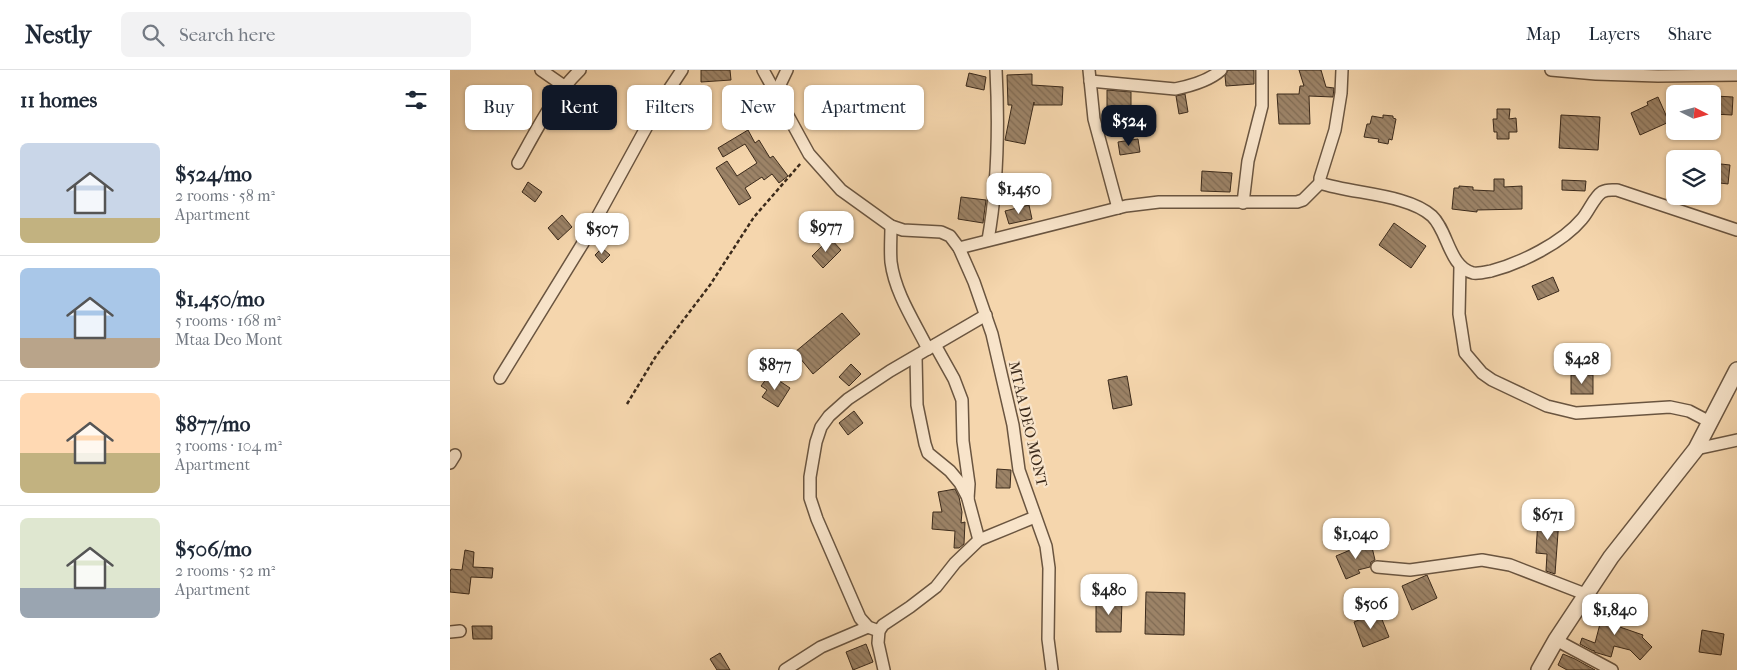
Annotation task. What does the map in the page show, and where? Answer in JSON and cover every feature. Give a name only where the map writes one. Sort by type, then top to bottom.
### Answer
[{"type":"street","points":[[541,70],[563,85]]},
{"type":"street","points":[[565,85],[580,70]]},
{"type":"street","points":[[500,378],[583,243],[658,106],[682,70]]},
{"type":"street","points":[[763,70],[771,85]]},
{"type":"street","points":[[780,85],[787,70]]},
{"type":"street","points":[[988,240],[994,205],[998,136],[996,70]]},
{"type":"street","points":[[1118,208],[1094,119],[1090,76],[1175,89],[1188,86],[1221,70]]},
{"type":"street","points":[[1242,203],[1248,161],[1262,106],[1262,70]]},
{"type":"street","points":[[794,127],[808,154],[841,190],[891,226],[903,230],[941,232],[950,236],[959,248],[1118,208],[1160,202],[1242,203],[1297,202],[1303,200],[1320,183],[1336,130],[1342,70]]},
{"type":"street","points":[[1551,70],[1658,76],[1737,75]]},
{"type":"street","points":[[518,163],[542,119]]},
{"type":"street","points":[[1320,183],[1334,188],[1404,201],[1420,208],[1433,218],[1460,267],[1458,314],[1465,353],[1482,373],[1492,380],[1547,406],[1576,413],[1670,407],[1689,411],[1710,422]]},
{"type":"street","points":[[1460,267],[1472,273],[1484,272],[1509,266],[1531,257],[1564,235],[1582,220],[1600,192],[1606,190],[1617,190],[1737,230]]},
{"type":"street","points":[[891,226],[891,261],[895,281],[902,300],[954,379],[962,400],[963,440],[969,484],[968,499]]},
{"type":"street","name":"MTAA DEO MONT","points":[[959,248],[974,282],[992,334],[1013,425],[1019,470],[1046,546],[1049,568],[1048,639],[1052,670]]},
{"type":"street","points":[[884,670],[873,629],[860,618],[817,519],[810,498],[810,477],[816,442],[821,427],[829,416],[848,399],[986,315]]},
{"type":"street","points":[[916,357],[917,405],[928,453],[960,482],[968,499],[979,540]]},
{"type":"street","points":[[1539,670],[1585,594],[1611,557],[1696,449],[1737,370]]},
{"type":"street","points":[[1696,449],[1737,440]]},
{"type":"street","points":[[785,670],[822,647],[883,625],[936,587],[954,563],[979,540],[1036,517]]},
{"type":"street","points":[[1377,566],[1410,570],[1482,560],[1510,565],[1585,594]]},
{"type":"street","points":[[1556,640],[1612,670]]},
{"type":"path","points":[[627,404],[656,356],[710,285],[754,217],[808,154]]},
{"type":"building","points":[[701,70],[730,70],[731,80],[701,82]]},
{"type":"building","points":[[1228,70],[1254,70],[1254,84],[1226,86],[1225,76]]},
{"type":"building","points":[[1299,70],[1321,70],[1326,87],[1334,88],[1333,97],[1309,96],[1310,124],[1279,124],[1277,94],[1299,94],[1300,86],[1304,86]]},
{"type":"building","points":[[969,73],[986,77],[984,90],[966,86]]},
{"type":"building","points":[[1032,74],[1032,85],[1063,87],[1062,105],[1034,105],[1034,102],[1025,144],[1005,140],[1012,105],[1008,105],[1007,75]]},
{"type":"building","points":[[1107,90],[1131,92],[1131,118],[1107,118]]},
{"type":"building","points":[[1185,94],[1188,112],[1179,114],[1176,96]]},
{"type":"building","points":[[1721,96],[1733,97],[1732,115],[1721,114]]},
{"type":"building","points":[[1658,97],[1666,115],[1666,123],[1640,135],[1631,113],[1648,105],[1647,102]]},
{"type":"building","points":[[1497,109],[1510,109],[1509,119],[1516,118],[1517,132],[1509,132],[1509,139],[1497,139],[1497,132],[1494,132],[1493,119],[1497,119]]},
{"type":"building","points":[[1383,115],[1393,116],[1396,119],[1392,140],[1389,139],[1388,144],[1378,142],[1379,139],[1364,137],[1367,124],[1370,124],[1372,116],[1383,118]]},
{"type":"building","points":[[1561,115],[1600,117],[1598,150],[1559,148]]},
{"type":"building","points":[[748,130],[755,143],[759,140],[770,158],[773,156],[788,176],[779,183],[772,174],[764,180],[762,177],[745,188],[751,198],[739,205],[716,168],[727,161],[737,176],[757,163],[745,144],[723,157],[718,148]]},
{"type":"building","points":[[1138,139],[1140,152],[1120,155],[1118,142]]},
{"type":"building","points":[[1721,164],[1730,165],[1728,184],[1721,183]]},
{"type":"building","points":[[1202,171],[1232,173],[1230,192],[1201,191]]},
{"type":"building","points":[[1494,179],[1504,179],[1504,187],[1522,186],[1522,209],[1477,210],[1477,212],[1452,209],[1454,188],[1459,188],[1459,186],[1473,187],[1473,190],[1494,191]]},
{"type":"building","points":[[1562,180],[1586,181],[1585,191],[1562,190]]},
{"type":"building","points":[[528,182],[542,192],[535,202],[522,192]]},
{"type":"building","points":[[961,197],[986,200],[983,223],[958,219]]},
{"type":"building","points":[[1029,205],[1032,219],[1009,224],[1005,211]]},
{"type":"building","points":[[562,215],[572,227],[558,240],[548,228]]},
{"type":"building","points":[[1394,223],[1426,246],[1411,268],[1379,245]]},
{"type":"building","points":[[830,238],[841,250],[823,268],[812,256]]},
{"type":"building","points":[[602,248],[610,255],[602,263],[595,255]]},
{"type":"building","points":[[1553,277],[1559,291],[1538,300],[1532,286]]},
{"type":"building","points":[[842,313],[860,334],[813,374],[795,352]]},
{"type":"building","points":[[851,364],[861,374],[849,386],[839,377]]},
{"type":"building","points":[[1571,375],[1593,375],[1593,394],[1571,394]]},
{"type":"building","points":[[1127,376],[1132,405],[1113,409],[1108,380]]},
{"type":"building","points":[[767,378],[772,382],[775,378],[790,388],[778,407],[762,397],[767,390],[761,386]]},
{"type":"building","points":[[854,411],[863,423],[848,435],[839,423]]},
{"type":"building","points":[[997,469],[1011,470],[1010,488],[996,488]]},
{"type":"building","points":[[955,489],[962,512],[961,523],[965,522],[964,544],[959,548],[954,548],[955,531],[932,529],[933,512],[942,512],[938,492]]},
{"type":"building","points":[[1538,518],[1559,519],[1555,574],[1546,571],[1547,554],[1536,553]]},
{"type":"building","points":[[1371,543],[1375,560],[1371,562],[1370,567],[1358,570],[1360,573],[1346,579],[1336,556]]},
{"type":"building","points":[[465,550],[474,552],[473,567],[493,568],[492,578],[471,577],[469,594],[450,592],[451,569],[462,570]]},
{"type":"building","points":[[1427,575],[1437,598],[1412,610],[1402,586]]},
{"type":"building","points":[[1146,592],[1185,593],[1184,635],[1145,634]]},
{"type":"building","points":[[1096,601],[1122,601],[1121,632],[1096,632]]},
{"type":"building","points":[[1594,605],[1617,610],[1614,625],[1643,635],[1642,637],[1652,647],[1640,660],[1630,650],[1614,646],[1611,657],[1594,652],[1594,650],[1580,644],[1582,638],[1595,643],[1601,620],[1591,618]]},
{"type":"building","points":[[1379,612],[1389,637],[1363,647],[1354,622]]},
{"type":"building","points":[[472,626],[492,626],[492,639],[473,639]]},
{"type":"building","points":[[1702,630],[1724,634],[1721,655],[1699,652]]},
{"type":"building","points":[[866,644],[873,662],[853,670],[846,652]]},
{"type":"building","points":[[720,653],[730,670],[717,670],[710,659]]},
{"type":"building","points":[[1563,654],[1595,670],[1567,670],[1558,665]]}]
